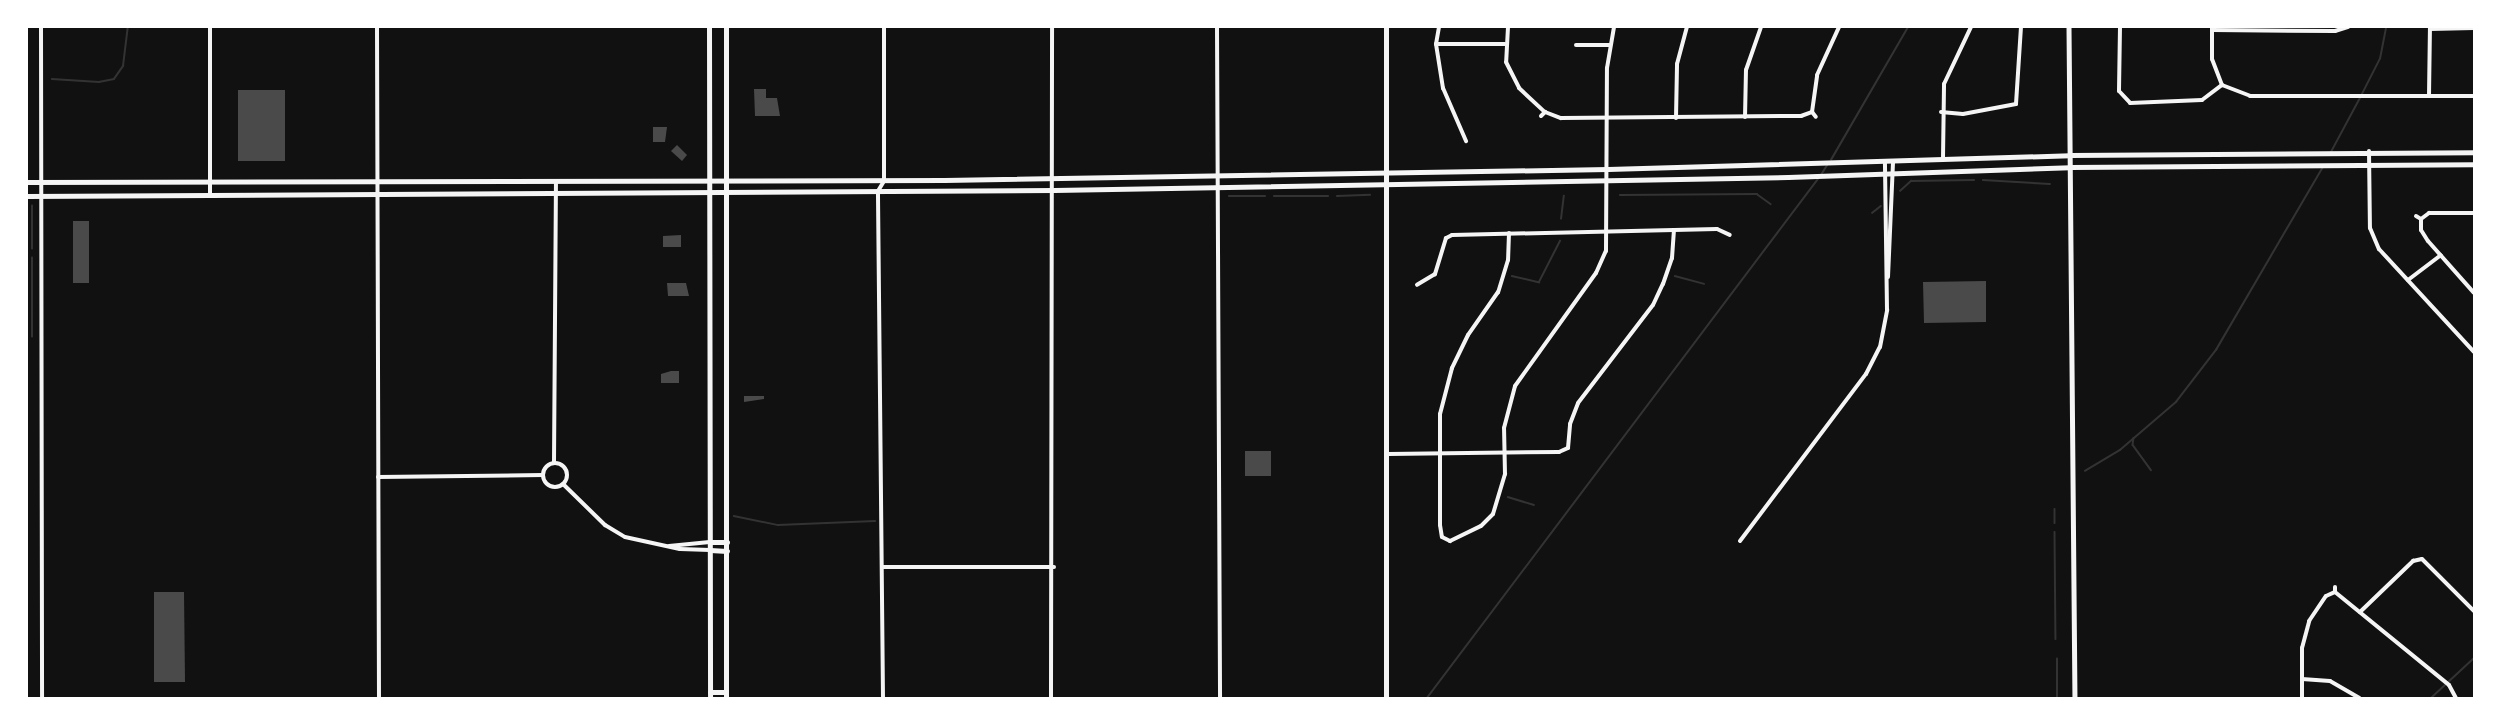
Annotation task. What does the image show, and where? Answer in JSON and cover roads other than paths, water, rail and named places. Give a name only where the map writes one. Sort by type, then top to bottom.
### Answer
[{"type":"main road","points":[[709,27],[710,695],[726,695],[726,27]]},
{"type":"main road","points":[[27,182],[1054,179],[1608,169],[2070,155],[2474,152]]},
{"type":"main road","points":[[27,196],[726,194],[1219,188],[1814,177],[2070,167],[2320,163],[2474,164]]},
{"type":"main road","points":[[711,365],[726,365]]},
{"type":"main road","points":[[710,542],[727,542]]},
{"type":"main road","points":[[710,550],[727,551]]},
{"type":"street","points":[[41,27],[42,698]]},
{"type":"street","points":[[210,27],[210,196]]},
{"type":"street","points":[[377,27],[378,698]]},
{"type":"street","points":[[883,698],[878,191],[884,181],[884,27]]},
{"type":"street","points":[[1052,27],[1054,179],[1052,698]]},
{"type":"street","points":[[1217,27],[1220,698]]},
{"type":"street","points":[[1386,27],[1388,454],[1386,698]]},
{"type":"street","points":[[1439,27],[1436,44],[1443,88],[1466,141]]},
{"type":"street","points":[[1508,27],[1505,44],[1506,62],[1519,88],[1545,112],[1571,119],[1607,120],[1801,116],[1812,112]]},
{"type":"street","points":[[1509,233],[1508,260],[1498,292],[1468,335],[1452,368],[1440,414],[1442,537],[1457,539],[1481,526],[1493,514],[1505,474],[1503,452],[1515,386],[1596,273],[1606,251],[1609,231],[1607,120],[1610,45],[1614,27]]},
{"type":"street","points":[[1676,118],[1677,64],[1687,27]]},
{"type":"street","points":[[1745,117],[1746,70],[1761,27]]},
{"type":"street","points":[[1816,117],[1812,112],[1816,75],[1839,27]]},
{"type":"street","points":[[1943,158],[1941,112],[1944,84],[1971,27]]},
{"type":"street","points":[[1941,112],[1963,114],[2018,106],[2021,27]]},
{"type":"street","points":[[2069,27],[2075,698]]},
{"type":"street","points":[[2120,27],[2119,91],[2122,100],[2134,104],[2186,103],[2202,100],[2222,85]]},
{"type":"street","points":[[2349,28],[2212,29],[2212,59],[2222,85],[2250,96],[2474,96]]},
{"type":"street","points":[[2429,96],[2430,28],[2474,28]]},
{"type":"street","points":[[1436,44],[1505,44]]},
{"type":"street","points":[[1576,45],[1610,45]]},
{"type":"street","points":[[1542,117],[1545,112]]},
{"type":"street","points":[[2369,152],[2371,230],[2379,249],[2474,352]]},
{"type":"street","points":[[1886,161],[1888,279]]},
{"type":"street","points":[[1740,541],[1874,361],[1885,327],[1893,161]]},
{"type":"street","points":[[554,463],[556,181]]},
{"type":"street","points":[[2474,213],[2433,213],[2418,218],[2421,230],[2474,294]]},
{"type":"street","points":[[1417,285],[1435,274],[1446,238],[1509,233],[1718,229],[1730,235]]},
{"type":"street","points":[[1388,454],[1559,452],[1568,448],[1570,424],[1578,403],[1653,305],[1672,258],[1674,230]]},
{"type":"street","points":[[2408,280],[2441,255]]},
{"type":"street","points":[[543,475],[547,466],[554,463]]},
{"type":"street","points":[[554,463],[566,471],[563,484]]},
{"type":"street","points":[[378,477],[543,475]]},
{"type":"street","points":[[543,475],[550,486],[563,484]]},
{"type":"street","points":[[563,484],[605,525],[625,537],[668,546],[710,550]]},
{"type":"street","points":[[668,546],[710,542]]},
{"type":"street","points":[[2360,612],[2413,561],[2422,556],[2474,611]]},
{"type":"street","points":[[883,567],[1054,567]]},
{"type":"street","points":[[2302,698],[2302,648],[2309,621],[2326,596],[2335,590],[2449,685],[2456,698]]},
{"type":"street","points":[[2302,679],[2330,681],[2359,698]]},
{"type":"waterway","points":[[52,79],[99,82],[114,79],[123,66],[128,27]]},
{"type":"waterway","points":[[1831,160],[1908,27]]},
{"type":"waterway","points":[[2362,94],[2380,59],[2386,27]]},
{"type":"waterway","points":[[2331,152],[2360,98]]},
{"type":"waterway","points":[[1821,175],[1828,164]]},
{"type":"waterway","points":[[2085,471],[2120,450],[2176,402],[2216,350],[2323,167]]},
{"type":"waterway","points":[[1427,698],[1818,179]]},
{"type":"waterway","points":[[1900,191],[1911,181],[1974,180]]},
{"type":"waterway","points":[[1983,180],[2050,184]]},
{"type":"waterway","points":[[1620,195],[1757,194],[1771,204]]},
{"type":"waterway","points":[[1337,196],[1370,195]]},
{"type":"waterway","points":[[1229,196],[1265,196]]},
{"type":"waterway","points":[[1274,196],[1328,196]]},
{"type":"waterway","points":[[1561,219],[1564,196]]},
{"type":"waterway","points":[[32,206],[32,249]]},
{"type":"waterway","points":[[1872,213],[1881,206]]},
{"type":"waterway","points":[[1512,276],[1539,282],[1560,241]]},
{"type":"waterway","points":[[32,258],[32,337]]},
{"type":"waterway","points":[[1675,276],[1704,284]]},
{"type":"waterway","points":[[2134,438],[2133,445],[2151,470]]},
{"type":"waterway","points":[[1508,497],[1534,505]]},
{"type":"waterway","points":[[2055,509],[2055,523]]},
{"type":"waterway","points":[[734,516],[778,525],[875,521]]},
{"type":"waterway","points":[[2055,532],[2056,639]]},
{"type":"waterway","points":[[2431,698],[2474,658]]},
{"type":"waterway","points":[[2057,659],[2057,698]]}]
